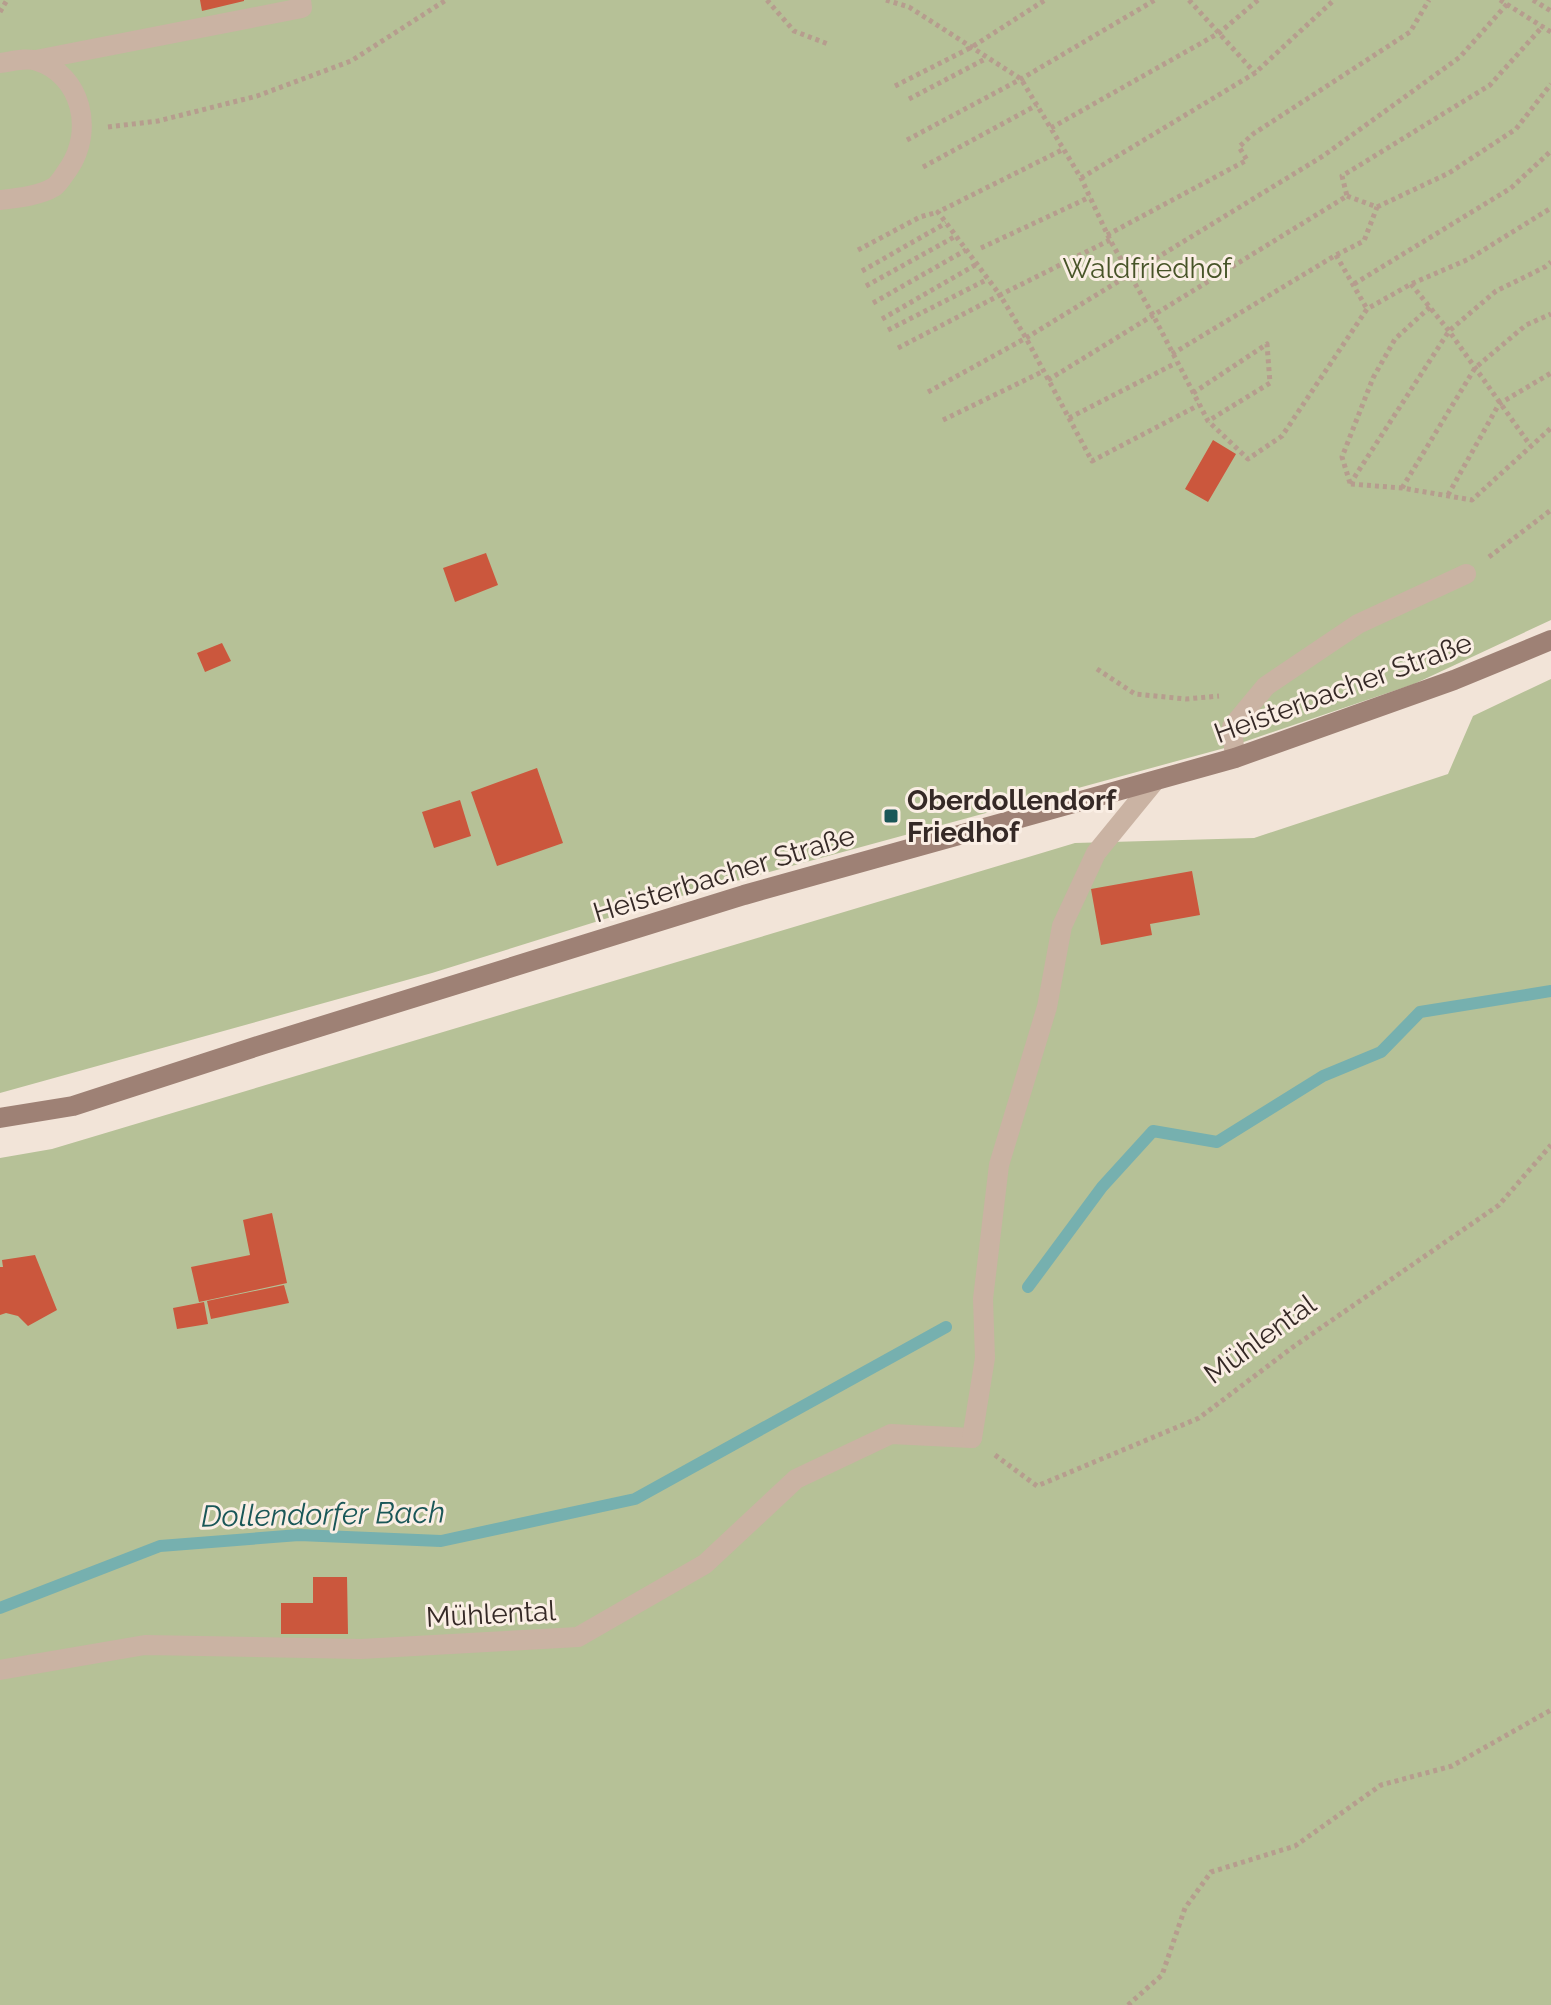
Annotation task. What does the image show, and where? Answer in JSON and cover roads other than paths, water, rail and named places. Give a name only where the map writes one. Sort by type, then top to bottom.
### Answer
[{"type":"main road","name":"Heisterbacher Straße","points":[[0,1118],[73,1106],[744,895],[1235,758],[1454,680],[1551,640]]},
{"type":"street","points":[[0,63],[36,60],[302,8],[301,0]]},
{"type":"street","points":[[0,200],[22,197],[56,186],[75,158],[84,131],[80,101],[62,76],[36,60]]},
{"type":"street","points":[[1235,758],[1232,727],[1266,686],[1358,624],[1466,574]]},
{"type":"street","name":"Mühlental","points":[[0,1670],[145,1645],[361,1649],[578,1637],[705,1564],[796,1479],[891,1434],[972,1438],[985,1358],[983,1299],[999,1165],[1047,1007],[1062,926],[1096,853],[1154,782]]},
{"type":"waterway","name":"Dollendorfer Bach","points":[[1028,1287],[1102,1187],[1153,1131],[1217,1142],[1323,1076],[1381,1052],[1420,1012],[1551,991]]},
{"type":"waterway","name":"Dollendorfer Bach","points":[[0,1608],[160,1546],[299,1535],[441,1541],[635,1499],[946,1327]]},
{"type":"place","name":"Oberdollendorf Friedhof","points":[[891,816]]},
{"type":"park label","name":"Waldfriedhof","points":[[1147,268]]}]
